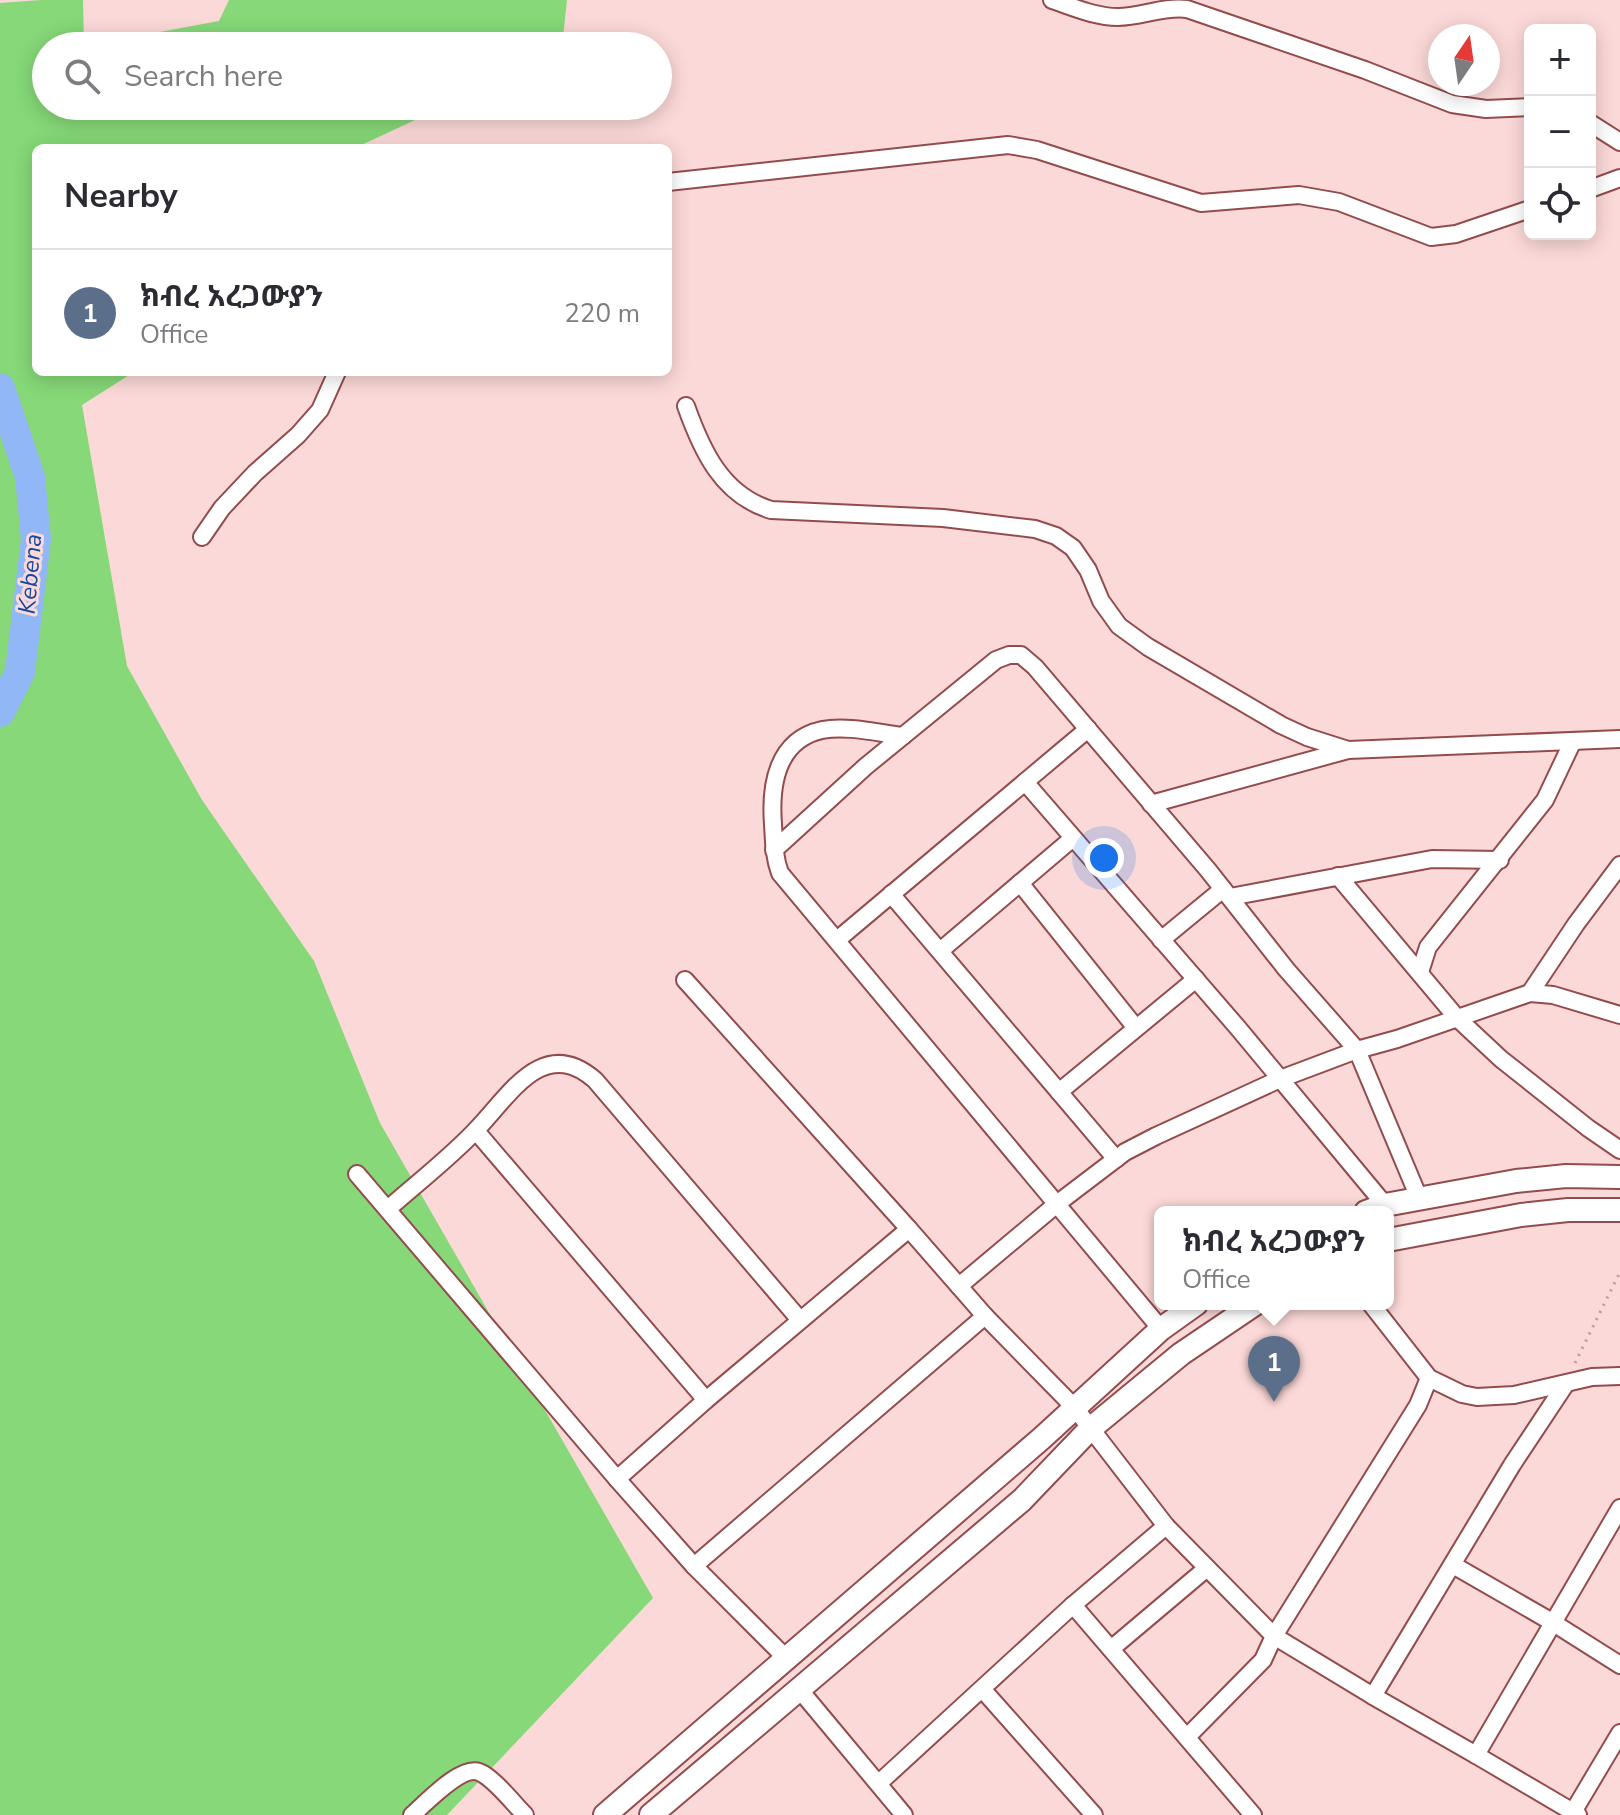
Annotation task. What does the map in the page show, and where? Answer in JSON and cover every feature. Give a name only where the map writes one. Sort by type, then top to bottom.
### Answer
[{"type":"main road","points":[[1385,1206],[1529,1180],[1566,1176],[1620,1177]]},
{"type":"main road","points":[[1394,1239],[1521,1215],[1568,1210],[1620,1210]]},
{"type":"main road","points":[[605,1815],[1075,1408],[1161,1329],[1188,1310]]},
{"type":"main road","points":[[651,1815],[1022,1500],[1090,1429],[1181,1354],[1246,1310]]},
{"type":"street","points":[[1052,0],[1098,15],[1120,17],[1187,9],[1365,70],[1452,104],[1486,109],[1524,107]]},
{"type":"street","points":[[1596,127],[1620,142]]},
{"type":"street","points":[[672,182],[1008,145],[1037,150],[1201,203],[1299,195],[1339,202],[1431,237],[1456,234],[1524,211]]},
{"type":"street","points":[[1596,187],[1620,178]]},
{"type":"street","points":[[202,537],[222,508],[320,410],[335,376]]},
{"type":"street","points":[[686,406],[713,469],[754,504],[771,510],[943,518],[1035,529],[1056,536],[1073,548],[1088,570],[1101,601],[1119,626],[1148,647],[1281,725],[1348,750]]},
{"type":"street","points":[[774,850],[865,767],[996,660],[1021,655],[1088,729],[1357,1050],[1419,1198]]},
{"type":"street","points":[[903,736],[847,729],[822,730],[797,741],[784,754],[774,777],[771,802],[774,850],[780,873],[1161,1329]]},
{"type":"street","points":[[837,940],[1088,729]]},
{"type":"street","points":[[1151,804],[1348,750],[1620,739]]},
{"type":"street","points":[[1420,972],[1428,947],[1545,800],[1572,743]]},
{"type":"street","points":[[1025,782],[1280,1079],[1375,1206]]},
{"type":"street","points":[[940,951],[1073,838]]},
{"type":"street","points":[[1161,940],[1226,893],[1432,859],[1500,860]]},
{"type":"street","points":[[1530,993],[1620,865]]},
{"type":"street","points":[[1338,876],[1457,1018],[1501,1059],[1620,1150]]},
{"type":"street","points":[[1020,883],[1136,1028]]},
{"type":"street","points":[[891,894],[1116,1159]]},
{"type":"street","points":[[1059,1092],[1196,979]]},
{"type":"street","points":[[685,980],[985,1316],[1075,1408],[1166,1526],[1274,1636],[1576,1814],[1620,1733]]},
{"type":"street","points":[[959,1286],[1116,1159],[1156,1136],[1280,1079],[1530,993],[1553,995],[1620,1015]]},
{"type":"street","points":[[389,1208],[476,1131],[525,1076],[547,1065],[568,1063],[584,1070],[595,1080],[800,1320]]},
{"type":"street","points":[[476,1131],[706,1400]]},
{"type":"street","points":[[357,1174],[694,1566],[786,1658]]},
{"type":"street","points":[[617,1479],[909,1229]]},
{"type":"street","points":[[1376,1310],[1429,1378],[1462,1394],[1477,1397],[1514,1395],[1592,1377],[1620,1376]]},
{"type":"street","points":[[694,1566],[985,1316]]},
{"type":"street","points":[[1187,1737],[1263,1660],[1274,1636],[1418,1405],[1429,1378]]},
{"type":"street","points":[[1373,1696],[1512,1465],[1565,1385]]},
{"type":"street","points":[[1476,1755],[1620,1508]]},
{"type":"street","points":[[879,1783],[1073,1605],[1166,1526]]},
{"type":"street","points":[[1453,1565],[1620,1665]]},
{"type":"street","points":[[1111,1649],[1207,1568]]},
{"type":"street","points":[[1073,1605],[1253,1815]]},
{"type":"street","points":[[799,1689],[879,1783],[897,1812]]},
{"type":"street","points":[[983,1690],[1094,1815]]},
{"type":"street","points":[[412,1815],[469,1770],[481,1772],[525,1815]]},
{"type":"path","points":[[1565,1385],[1620,1272]]},
{"type":"green space","points":[[83,0],[84,32],[32,32],[32,120],[415,120],[364,144],[32,144],[32,376],[128,376],[82,405],[127,666],[202,800],[314,961],[380,1123],[653,1598],[447,1815],[0,1815],[0,3]]},
{"type":"green space","points":[[229,0],[567,0],[564,32],[160,32],[219,21]]},
{"type":"waterway","name":"Kebena","points":[[0,388],[30,477],[36,539],[20,672],[0,712]]},
{"type":"place","name":"ክብረ አረጋውያን","points":[[1274,1402]]}]
